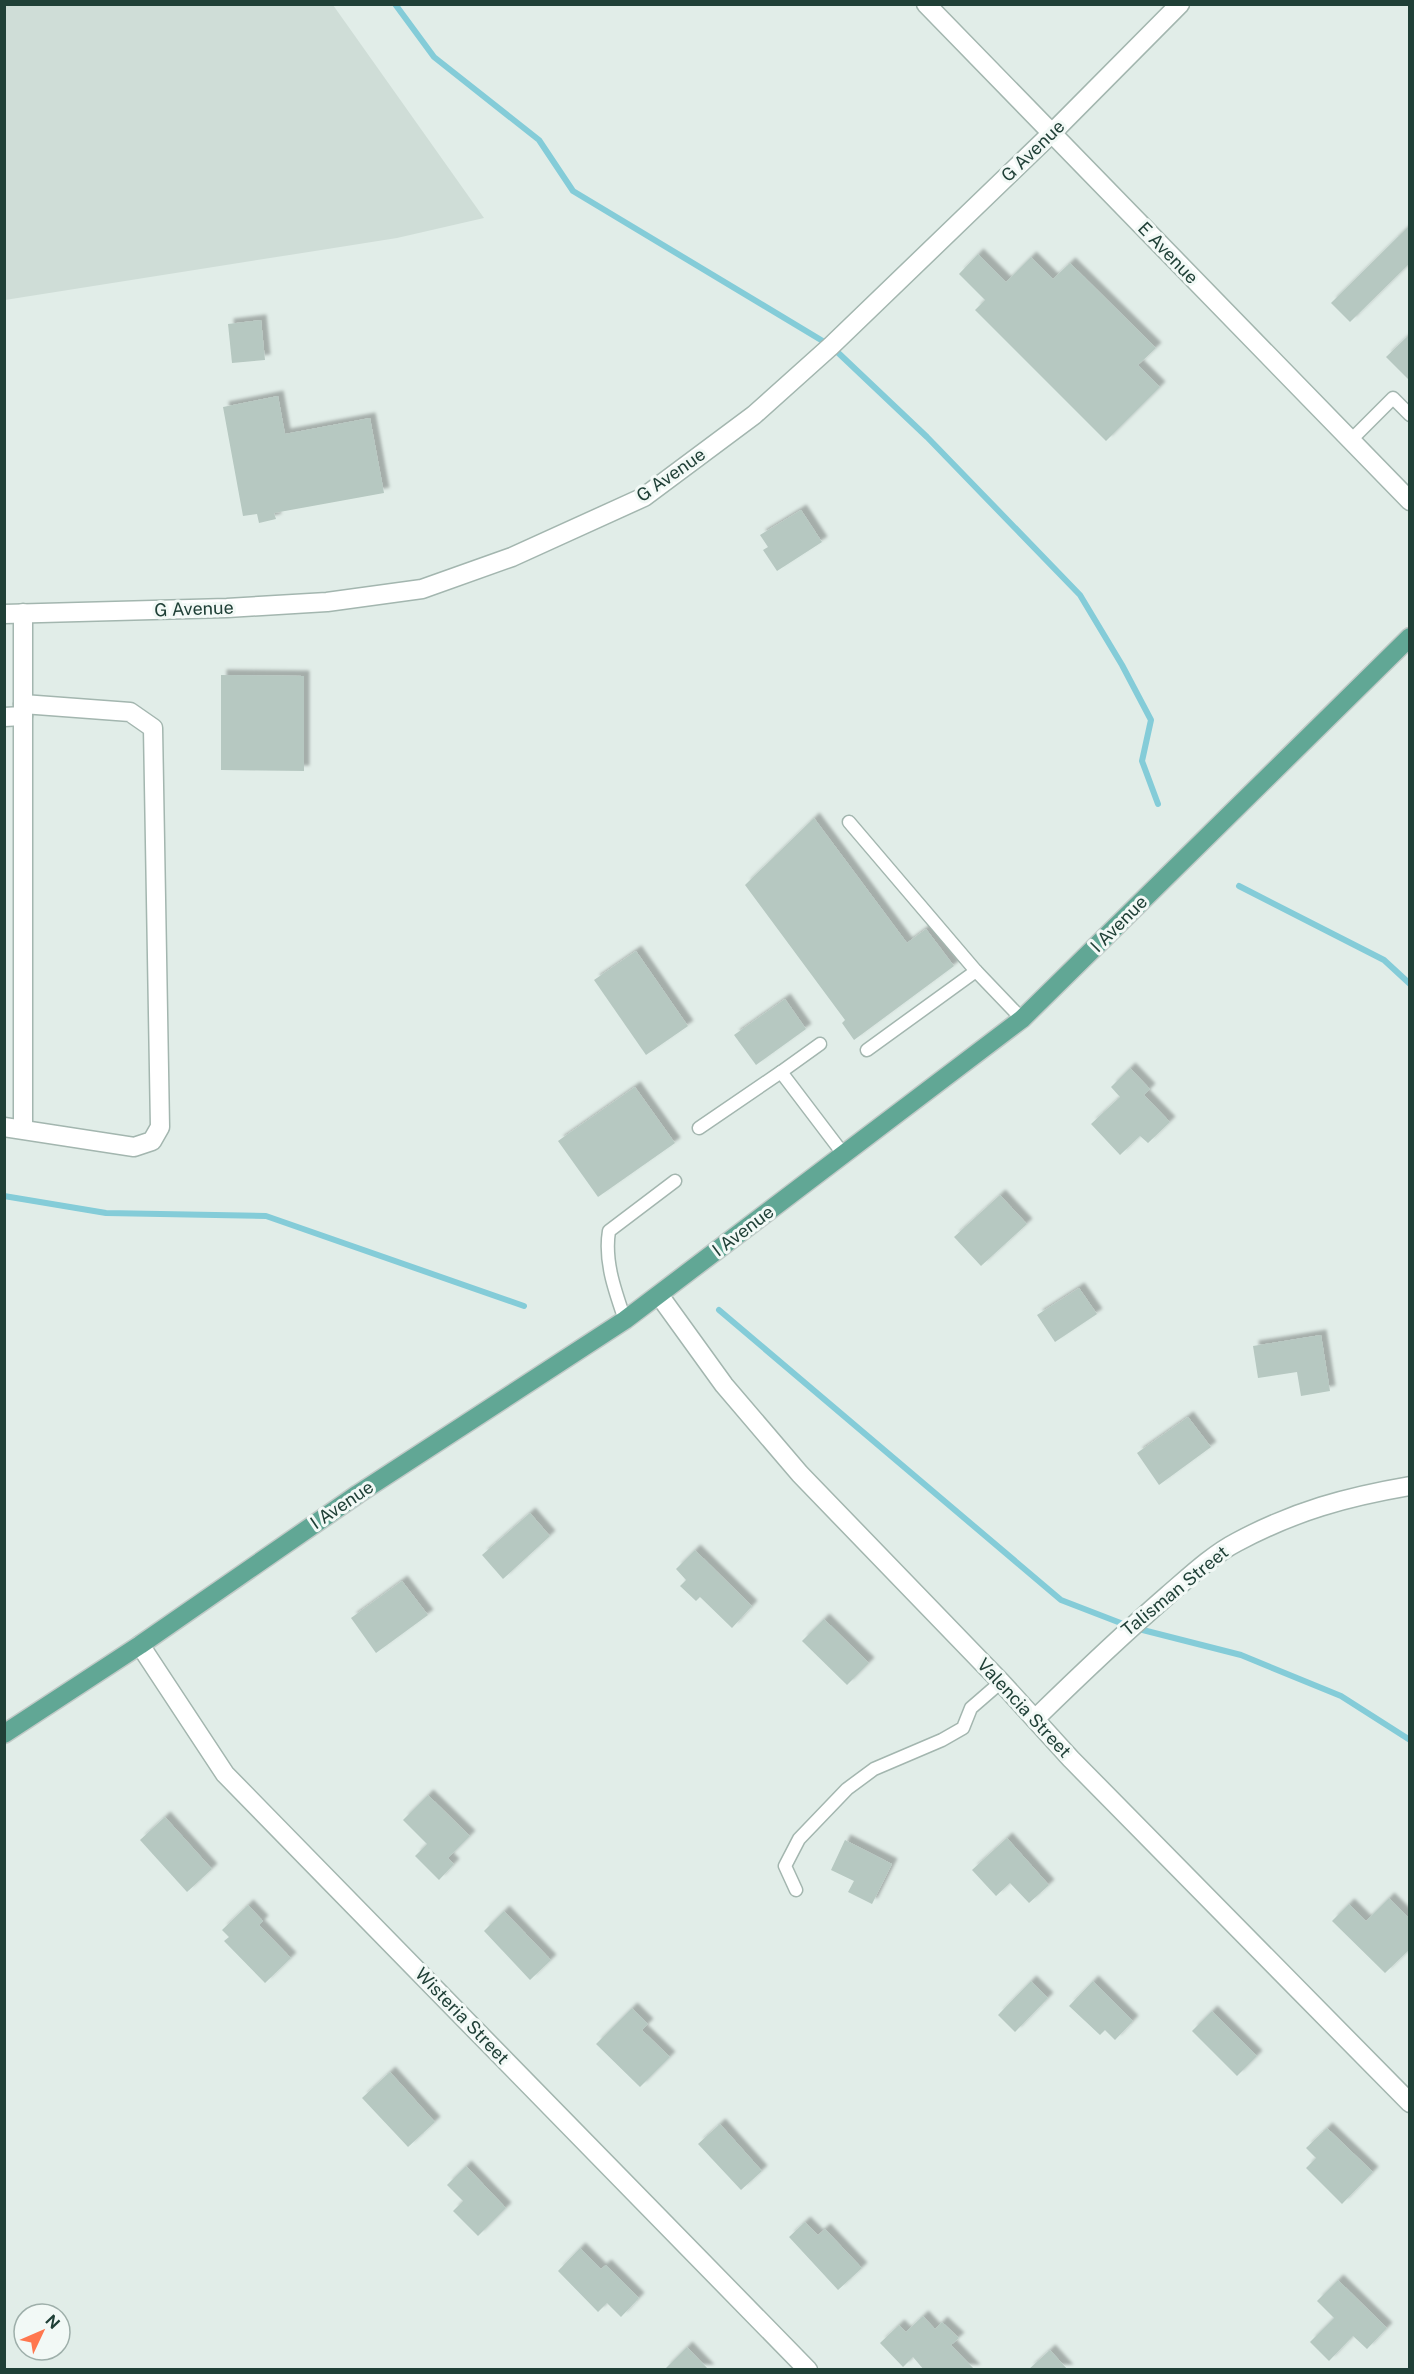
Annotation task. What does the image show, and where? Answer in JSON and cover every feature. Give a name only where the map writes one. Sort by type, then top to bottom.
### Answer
[{"type":"main road","name":"I Avenue","points":[[4,1734],[140,1645],[358,1494],[625,1320],[1022,1019],[1410,637]]},
{"type":"street","name":"E Avenue","points":[[926,4],[1410,501]]},
{"type":"street","name":"G Avenue","points":[[14,614],[226,608],[327,602],[422,589],[512,557],[644,497],[754,415],[853,326],[1052,133],[1180,4]]},
{"type":"street","points":[[14,614],[17,712],[14,1128],[134,1147],[152,1141],[160,1127],[153,728],[130,712],[17,712]]},
{"type":"street","name":"Valencia Street","points":[[659,1295],[724,1385],[800,1474],[1001,1682],[1071,1759],[1410,2103]]},
{"type":"street","name":"Talisman Street","points":[[1035,1719],[1115,1641],[1194,1573],[1234,1543],[1287,1518],[1337,1500],[1410,1486]]},
{"type":"street","name":"Wisteria Street","points":[[140,1645],[225,1774],[808,2370]]},
{"type":"lane","points":[[1350,441],[1393,398],[1410,415]]},
{"type":"lane","points":[[849,822],[976,971],[1022,1019]]},
{"type":"lane","points":[[867,1050],[976,971]]},
{"type":"lane","points":[[699,1128],[820,1044]]},
{"type":"lane","points":[[781,1072],[844,1155]]},
{"type":"lane","points":[[625,1320],[616,1293],[606,1247],[609,1231],[675,1181]]},
{"type":"lane","points":[[796,1890],[785,1866],[789,1857],[799,1839],[847,1789],[874,1769],[942,1740],[963,1728],[971,1708],[1001,1682]]},
{"type":"shaded area","points":[[5,4],[333,5],[484,218],[397,238],[5,300]]},
{"type":"building","points":[[1410,225],[1410,263],[1350,322],[1331,303]]},
{"type":"building","points":[[978,254],[1006,282],[1031,257],[1053,279],[1070,263],[1156,348],[1138,365],[1160,387],[1106,441],[975,310],[985,300],[959,274]]},
{"type":"building","points":[[261,320],[265,360],[232,363],[228,324]]},
{"type":"building","points":[[1410,334],[1410,381],[1386,357]]},
{"type":"building","points":[[278,396],[285,434],[370,418],[384,493],[274,513],[276,519],[259,523],[257,514],[243,516],[223,407]]},
{"type":"building","points":[[801,510],[822,542],[777,571],[763,550],[768,547],[760,535]]},
{"type":"building","points":[[221,675],[304,676],[304,771],[221,770]]},
{"type":"building","points":[[814,818],[907,943],[926,929],[954,966],[854,1040],[842,1023],[845,1020],[745,885]]},
{"type":"building","points":[[636,951],[688,1026],[646,1055],[594,980]]},
{"type":"building","points":[[785,999],[806,1029],[756,1065],[734,1035]]},
{"type":"building","points":[[1130,1068],[1150,1089],[1144,1095],[1170,1122],[1148,1143],[1140,1136],[1120,1155],[1091,1124],[1120,1097],[1111,1087]]},
{"type":"building","points":[[635,1087],[675,1143],[598,1197],[558,1141]]},
{"type":"building","points":[[1000,1195],[1027,1224],[981,1266],[954,1237]]},
{"type":"building","points":[[1079,1288],[1097,1314],[1055,1342],[1037,1315]]},
{"type":"building","points":[[1321,1335],[1330,1391],[1301,1396],[1297,1372],[1258,1378],[1253,1346]]},
{"type":"building","points":[[1188,1417],[1211,1447],[1159,1485],[1137,1453]]},
{"type":"building","points":[[530,1513],[550,1536],[503,1579],[482,1555]]},
{"type":"building","points":[[695,1550],[752,1606],[732,1628],[700,1597],[696,1601],[680,1586],[686,1580],[676,1569]]},
{"type":"building","points":[[402,1581],[428,1615],[376,1653],[351,1618]]},
{"type":"building","points":[[824,1619],[869,1663],[847,1685],[802,1641]]},
{"type":"building","points":[[428,1795],[470,1836],[448,1858],[454,1864],[439,1880],[415,1856],[427,1844],[403,1820]]},
{"type":"building","points":[[165,1817],[212,1869],[187,1892],[140,1840]]},
{"type":"building","points":[[1007,1838],[1049,1885],[1029,1903],[1010,1883],[996,1896],[972,1870]]},
{"type":"building","points":[[845,1840],[892,1864],[872,1904],[848,1892],[854,1881],[831,1870]]},
{"type":"building","points":[[1389,1898],[1410,1919],[1410,1949],[1385,1973],[1332,1921],[1349,1904],[1366,1921]]},
{"type":"building","points":[[248,1905],[263,1921],[259,1925],[291,1958],[265,1983],[224,1941],[229,1937],[222,1930]]},
{"type":"building","points":[[504,1911],[551,1960],[530,1980],[484,1931]]},
{"type":"building","points":[[1031,1981],[1048,1998],[1015,2032],[998,2015]]},
{"type":"building","points":[[1093,1981],[1133,2021],[1115,2040],[1105,2030],[1100,2035],[1069,2006]]},
{"type":"building","points":[[632,2008],[648,2024],[642,2030],[670,2057],[640,2087],[596,2044]]},
{"type":"building","points":[[1212,2011],[1257,2056],[1237,2076],[1192,2031]]},
{"type":"building","points":[[390,2072],[435,2122],[408,2147],[362,2098]]},
{"type":"building","points":[[720,2124],[762,2171],[741,2190],[698,2144]]},
{"type":"building","points":[[1327,2128],[1373,2172],[1342,2204],[1306,2168],[1316,2158],[1306,2148]]},
{"type":"building","points":[[466,2166],[506,2208],[478,2236],[453,2211],[463,2201],[447,2185]]},
{"type":"building","points":[[805,2222],[818,2235],[825,2229],[862,2268],[838,2290],[789,2237]]},
{"type":"building","points":[[580,2248],[601,2269],[606,2265],[639,2298],[621,2317],[607,2303],[598,2312],[558,2271]]},
{"type":"building","points":[[1338,2280],[1387,2328],[1367,2349],[1353,2336],[1329,2361],[1310,2342],[1334,2318],[1317,2301]]},
{"type":"building","points":[[923,2316],[935,2329],[942,2322],[959,2338],[951,2345],[975,2370],[924,2370],[913,2357],[903,2367],[880,2343],[899,2325],[906,2332]]},
{"type":"building","points":[[687,2347],[709,2370],[664,2370]]},
{"type":"building","points":[[1050,2350],[1068,2370],[1028,2370]]},
{"type":"waterway","points":[[395,4],[434,57],[539,140],[573,191],[831,346],[927,437],[1080,595],[1122,665],[1151,720],[1142,761],[1158,804]]},
{"type":"waterway","points":[[1239,886],[1384,960],[1410,984]]},
{"type":"waterway","points":[[4,1196],[106,1213],[266,1216],[524,1306]]},
{"type":"waterway","points":[[719,1310],[1061,1600],[1131,1627],[1241,1655],[1341,1696],[1410,1740]]}]
